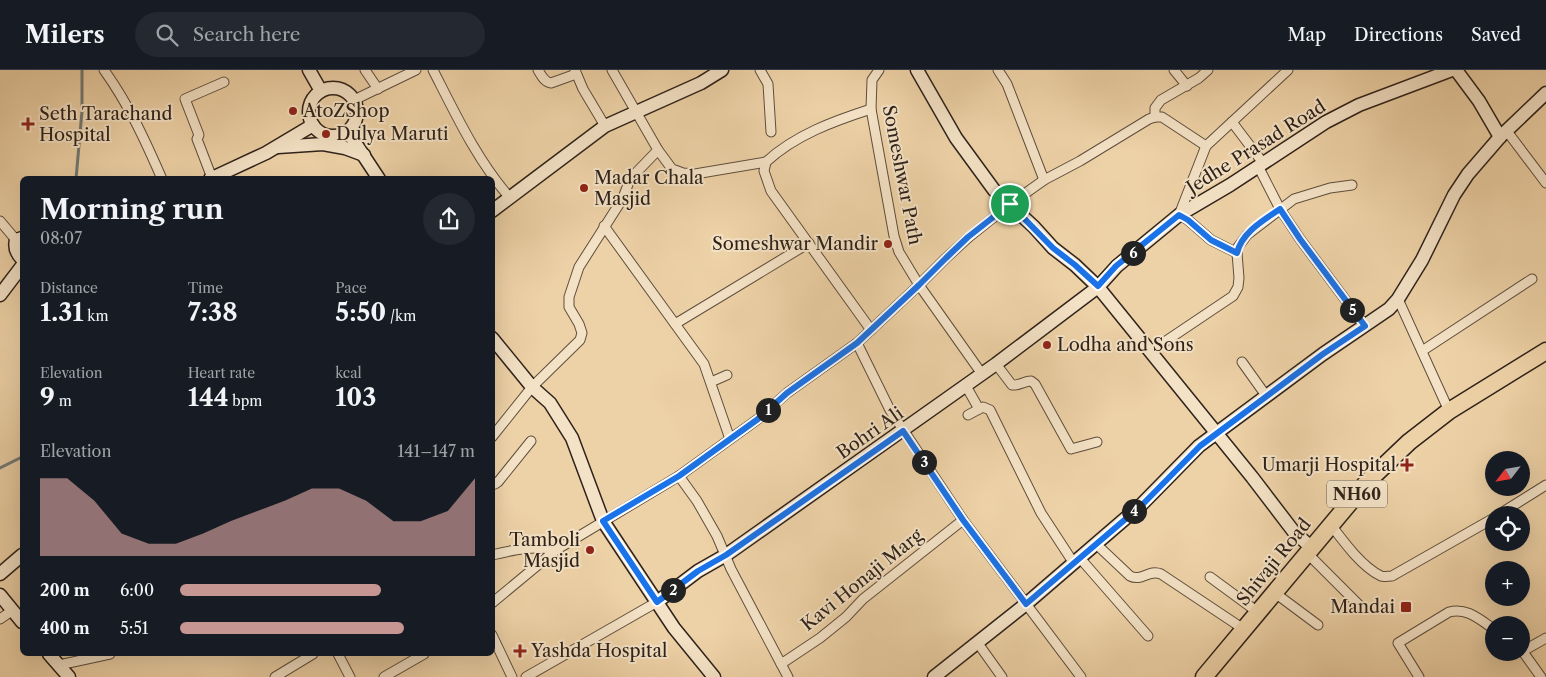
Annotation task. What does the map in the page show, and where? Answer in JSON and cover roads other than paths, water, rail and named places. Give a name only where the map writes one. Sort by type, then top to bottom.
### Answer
[{"type":"highway","name":"Shivaji Road","points":[[1208,675],[1309,550],[1367,482],[1409,442],[1449,411],[1546,351]]},
{"type":"street","points":[[104,70],[121,94],[138,124],[161,176]]},
{"type":"street","points":[[309,70],[321,91]]},
{"type":"street","points":[[365,70],[378,89]]},
{"type":"street","points":[[354,100],[416,70]]},
{"type":"street","points":[[433,70],[465,132],[491,176]]},
{"type":"street","points":[[538,70],[543,79],[551,83],[576,72],[583,89],[605,126]]},
{"type":"street","points":[[612,70],[658,150],[672,169],[683,174],[695,174],[766,162],[791,144],[839,119],[871,109]]},
{"type":"street","points":[[495,209],[605,126],[700,83],[722,70]]},
{"type":"street","points":[[760,70],[768,84],[771,132]]},
{"type":"street","name":"Someshwar Path","points":[[879,70],[872,80],[871,109],[894,236],[899,252],[919,285],[982,374]]},
{"type":"street","points":[[917,70],[956,138],[994,190],[1053,248],[1098,286],[1294,532],[1363,609]]},
{"type":"street","points":[[998,70],[1007,84],[1044,180]]},
{"type":"street","points":[[1174,70],[1187,86]]},
{"type":"street","points":[[1155,117],[1155,108],[1161,100],[1200,78],[1208,70]]},
{"type":"street","points":[[1237,253],[1211,240],[1188,220],[1179,215],[1206,146],[1288,70]]},
{"type":"street","points":[[1454,70],[1503,134],[1546,183]]},
{"type":"street","name":"Jedhe Prasad Road","points":[[1098,286],[1116,266],[1179,215],[1261,165],[1326,122],[1359,104],[1454,70]]},
{"type":"street","points":[[210,176],[197,140],[199,135],[185,99],[224,82]]},
{"type":"street","points":[[333,88],[340,89],[346,91],[354,100],[358,114],[356,121],[348,132],[341,136],[325,135],[313,125],[309,113],[310,106],[316,95],[321,91],[333,88]]},
{"type":"street","points":[[934,677],[1026,604],[1095,543],[1142,505],[1200,446],[1323,354],[1389,309],[1398,299],[1422,260],[1454,196],[1468,174],[1503,134],[1546,93]]},
{"type":"street","points":[[495,601],[556,550],[679,476],[758,419],[787,393],[857,343],[963,242],[1010,204],[1044,180],[1080,161],[1149,118],[1162,117],[1206,146]]},
{"type":"street","points":[[1232,122],[1261,165],[1280,209],[1365,326]]},
{"type":"street","points":[[227,175],[313,125]]},
{"type":"street","points":[[348,132],[377,176]]},
{"type":"street","points":[[276,148],[323,144],[345,148],[364,155]]},
{"type":"street","points":[[495,433],[532,387],[580,340],[582,333],[580,324],[569,307],[569,297],[579,267],[623,198],[630,179],[658,150]]},
{"type":"street","points":[[766,162],[764,171],[771,191],[871,330]]},
{"type":"street","points":[[495,181],[510,198]]},
{"type":"street","points":[[1150,351],[1233,296],[1238,287],[1239,278],[1238,247],[1247,234],[1294,199],[1315,192],[1352,186]]},
{"type":"street","points":[[0,221],[19,239],[15,246],[20,256]]},
{"type":"street","points":[[604,226],[704,364],[730,439]]},
{"type":"street","points":[[675,324],[808,243]]},
{"type":"street","points":[[0,295],[20,269]]},
{"type":"street","points":[[1422,352],[1532,279]]},
{"type":"street","name":"Bohri Ali","points":[[657,602],[698,571],[726,555],[966,386],[1098,286]]},
{"type":"street","points":[[1398,299],[1449,411]]},
{"type":"street","points":[[495,342],[532,387],[550,404],[572,438],[603,521],[674,628],[714,677]]},
{"type":"street","points":[[857,343],[890,410],[903,431],[963,520],[1081,677]]},
{"type":"street","points":[[1242,362],[1267,397]]},
{"type":"street","points":[[996,364],[1012,385],[1016,386],[1027,381],[1035,384],[1071,449],[1097,442]]},
{"type":"street","points":[[711,382],[727,375]]},
{"type":"street","points":[[966,386],[979,409]]},
{"type":"street","points":[[968,415],[983,407],[990,410],[1041,513],[1076,560],[1148,636]]},
{"type":"street","points":[[495,484],[531,441]]},
{"type":"street","points":[[679,476],[697,501],[788,677]]},
{"type":"street","points":[[1512,506],[1546,485]]},
{"type":"street","name":"Kavi Honaji Marg","points":[[781,664],[820,638],[846,617],[863,599],[963,520]]},
{"type":"street","points":[[1331,524],[1355,554],[1373,571],[1383,577],[1392,576],[1485,523]]},
{"type":"street","points":[[1095,543],[1130,576],[1139,578],[1153,572],[1161,574],[1245,630]]},
{"type":"street","points":[[495,554],[544,547],[556,550]]},
{"type":"street","points":[[0,574],[20,557]]},
{"type":"street","points":[[1210,576],[1258,613]]},
{"type":"street","points":[[1275,593],[1318,625]]},
{"type":"street","points":[[0,595],[20,619]]},
{"type":"street","points":[[526,677],[657,602]]},
{"type":"street","points":[[0,619],[13,610]]},
{"type":"street","points":[[1419,677],[1398,643],[1449,612],[1458,610],[1472,614],[1485,623]]},
{"type":"street","points":[[1530,646],[1546,638]]},
{"type":"street","points":[[495,641],[512,677]]},
{"type":"street","points":[[977,642],[1002,677]]},
{"type":"street","points":[[52,656],[69,677]]},
{"type":"street","points":[[58,664],[100,656]]},
{"type":"street","points":[[275,677],[310,656]]},
{"type":"street","points":[[339,656],[350,677]]},
{"type":"street","points":[[384,677],[421,656]]},
{"type":"street","points":[[1530,661],[1542,677]]},
{"type":"waterway","points":[[76,176],[82,111],[82,70]]},
{"type":"waterway","points":[[0,468],[20,458]]},
{"type":"place","name":"AtoZShop","points":[[293,111]]},
{"type":"place","name":"Seth Tarachand Hospital","points":[[28,124]]},
{"type":"place","name":"Dulya Maruti","points":[[326,134]]},
{"type":"place","name":"Madar Chala Masjid","points":[[584,188]]},
{"type":"place","name":"Someshwar Mandir","points":[[888,244]]},
{"type":"place","name":"Lodha and Sons","points":[[1047,345]]},
{"type":"place","name":"Umarji Hospital","points":[[1407,465]]},
{"type":"place","name":"Tamboli Masjid","points":[[590,550]]},
{"type":"place","name":"Mandai","points":[[1406,607]]},
{"type":"place","name":"Yashda Hospital","points":[[520,651]]}]
